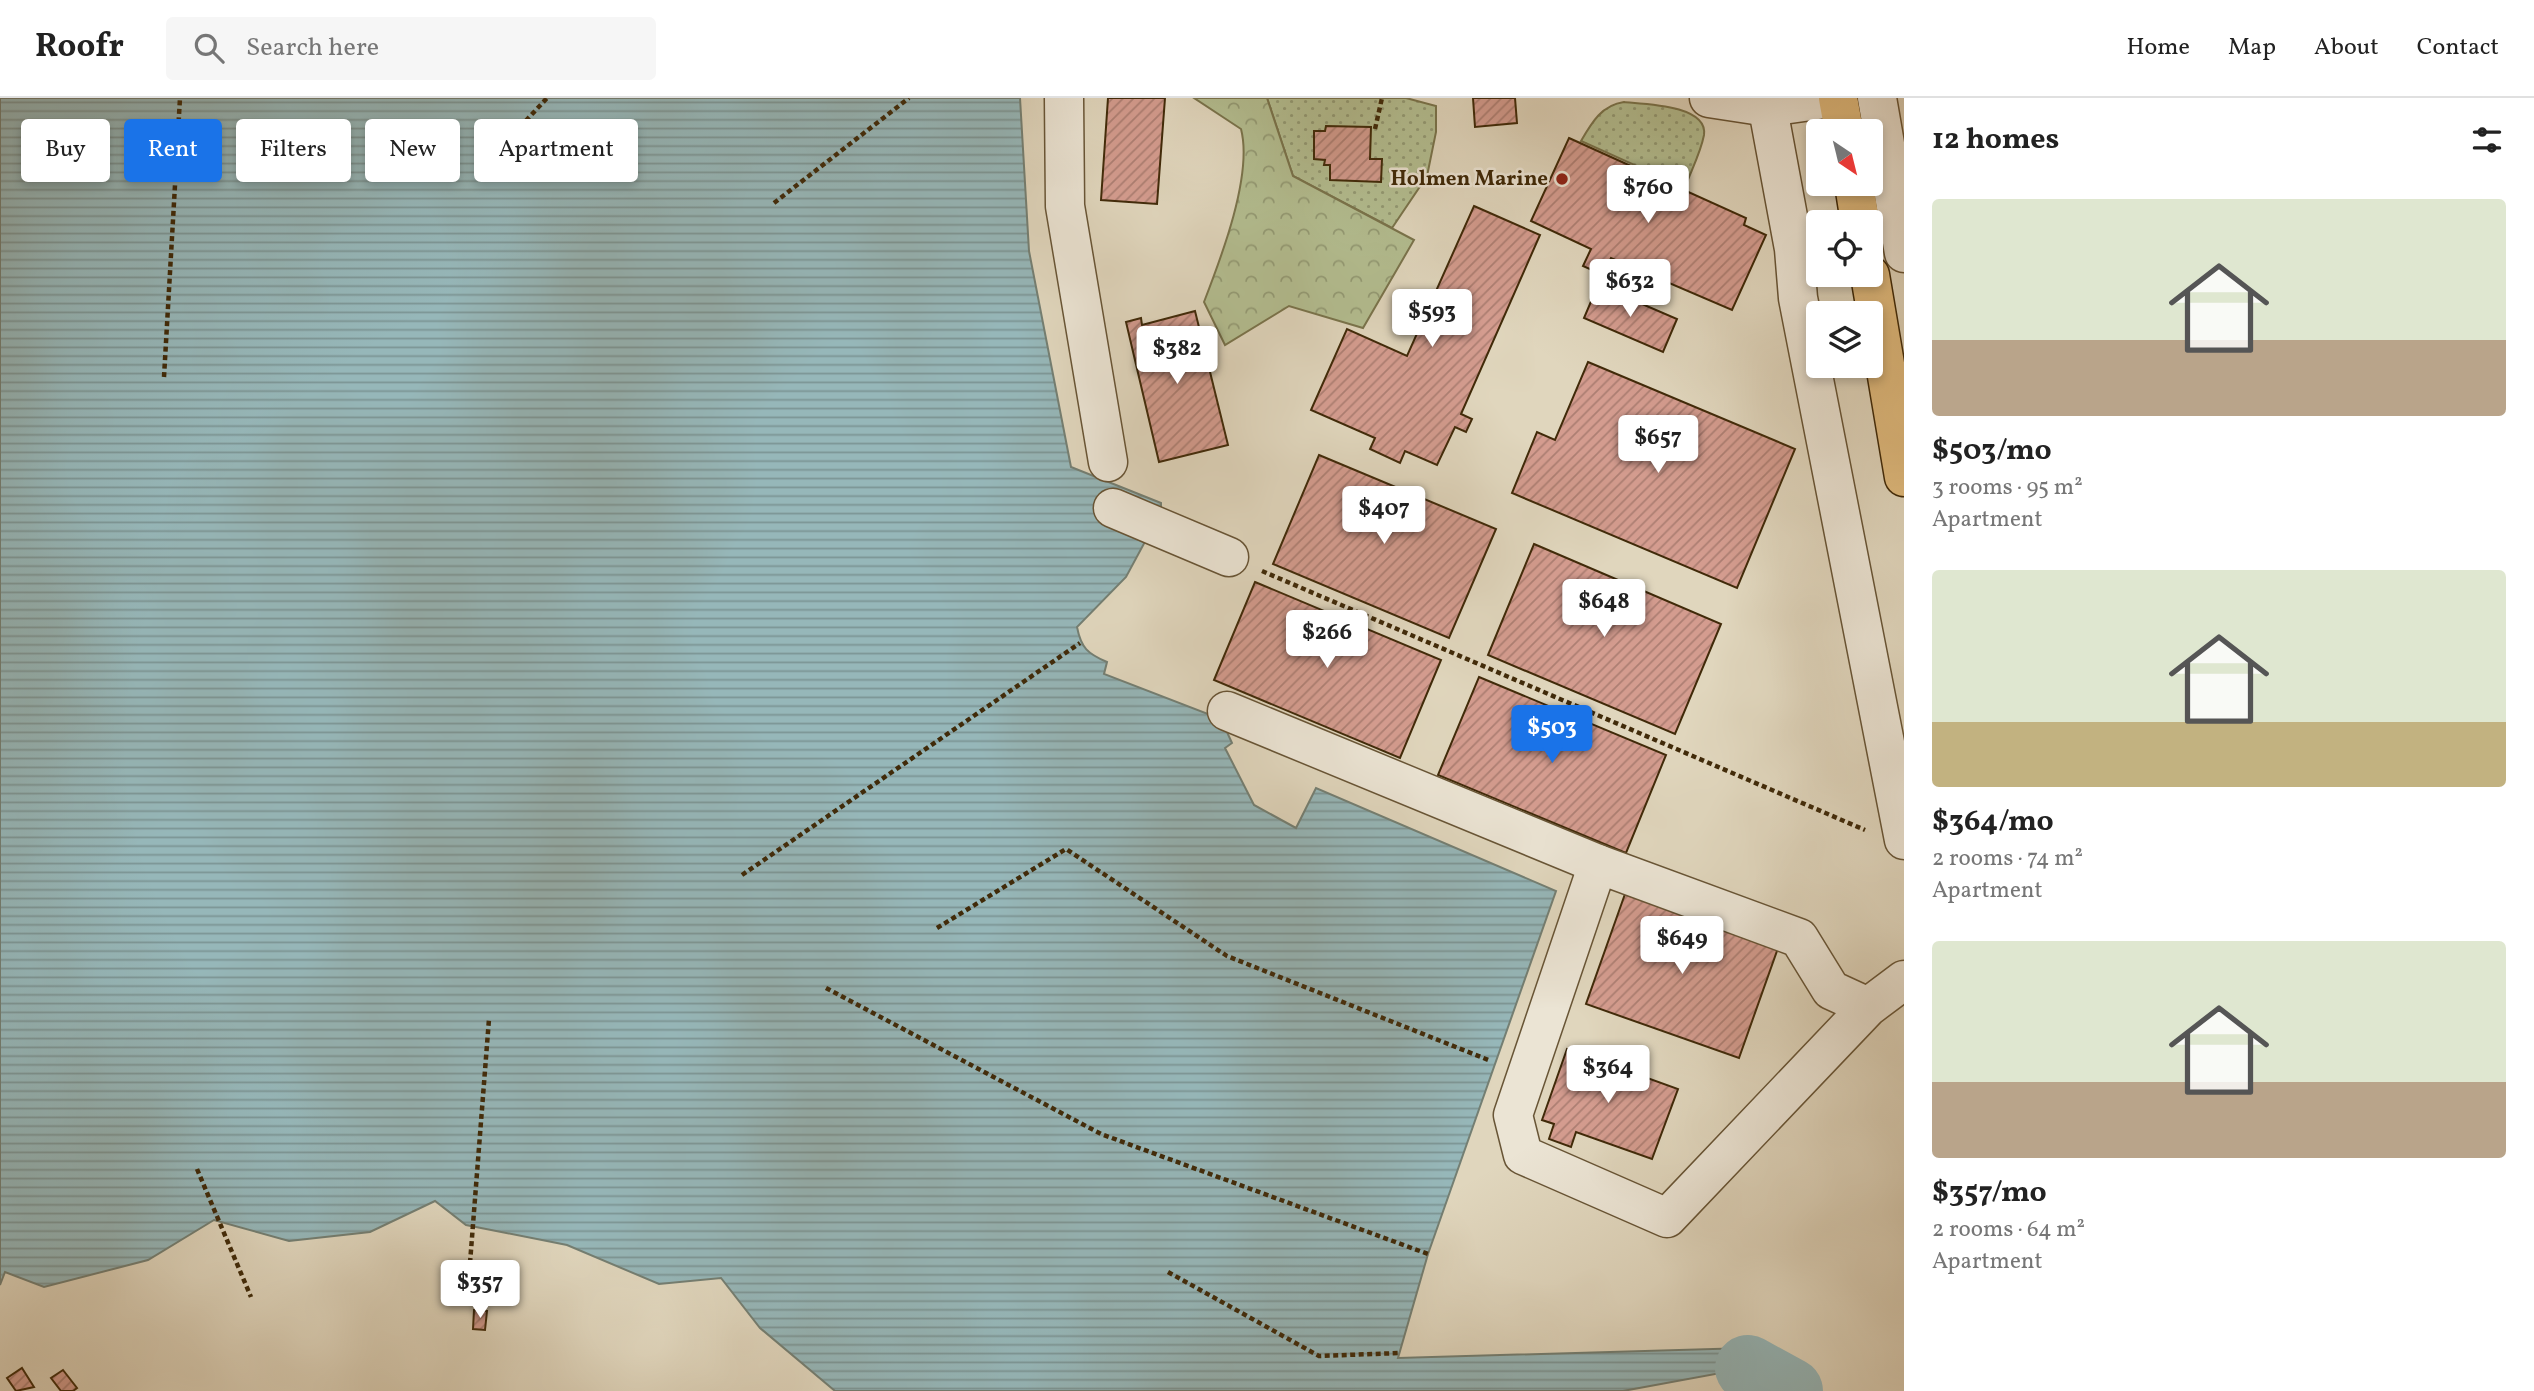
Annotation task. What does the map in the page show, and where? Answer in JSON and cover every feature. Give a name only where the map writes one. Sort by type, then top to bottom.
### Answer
[{"type":"main road","points":[[1838,98],[1842,119]]},
{"type":"main road","points":[[1872,287],[1904,477]]},
{"type":"lane","points":[[1064,98],[1065,206],[1108,462]]},
{"type":"lane","points":[[1709,98],[1767,103],[1832,98]]},
{"type":"lane","points":[[1877,98],[1904,253]]},
{"type":"lane","points":[[1767,103],[1794,249],[1798,298],[1887,836]]},
{"type":"lane","points":[[1113,508],[1229,557]]},
{"type":"lane","points":[[1227,711],[1598,863],[1799,938],[1831,989],[1868,1007]]},
{"type":"lane","points":[[1598,863],[1513,1115],[1523,1155],[1667,1218],[1868,1007],[1904,980]]},
{"type":"path","points":[[164,377],[180,98]]},
{"type":"path","points":[[528,119],[547,98]]},
{"type":"path","points":[[774,203],[909,98]]},
{"type":"path","points":[[1375,129],[1381,98]]},
{"type":"path","points":[[1229,557],[1887,836]]},
{"type":"path","points":[[742,875],[1080,643]]},
{"type":"path","points":[[937,928],[1066,849],[1227,956],[1495,1063]]},
{"type":"path","points":[[826,988],[1101,1134],[1428,1254]]},
{"type":"path","points":[[470,1263],[489,1020]]},
{"type":"path","points":[[197,1169],[251,1297]]},
{"type":"path","points":[[1168,1272],[1319,1356],[1401,1353]]},
{"type":"green space","points":[[1194,98],[1267,98],[1293,176],[1414,240],[1363,328],[1289,306],[1225,345],[1204,302],[1233,216],[1243,169],[1244,148],[1241,129]]},
{"type":"green space","points":[[1267,98],[1406,98],[1436,106],[1436,132],[1427,176],[1392,228],[1293,176]]},
{"type":"green space","points":[[1624,102],[1673,108],[1696,117],[1703,125],[1703,141],[1687,182],[1654,167],[1652,173],[1581,141],[1604,111]]},
{"type":"water","points":[[0,98],[1020,98],[1029,251],[1071,467],[1161,503],[1161,512],[1126,577],[1077,627],[1083,645],[1090,653],[1107,662],[1104,674],[1221,719],[1232,743],[1225,748],[1254,805],[1296,828],[1316,788],[1556,891],[1428,1254],[1398,1358],[1747,1348],[1748,1368],[1623,1391],[835,1391],[760,1328],[721,1278],[659,1284],[567,1245],[466,1225],[435,1201],[370,1232],[289,1241],[214,1220],[148,1260],[44,1287],[5,1272],[0,1285]]},
{"type":"building","points":[[1108,98],[1165,98],[1157,204],[1101,200]]},
{"type":"building","points":[[1473,98],[1515,98],[1517,123],[1475,127]]},
{"type":"building","points":[[1326,126],[1371,127],[1370,159],[1382,159],[1381,182],[1330,180],[1330,165],[1324,165],[1325,160],[1314,159],[1314,131],[1325,131]]},
{"type":"building","points":[[1569,138],[1746,218],[1744,225],[1766,235],[1732,310],[1611,258],[1603,275],[1583,266],[1591,249],[1531,221]]},
{"type":"building","points":[[1474,206],[1540,235],[1461,414],[1472,419],[1466,432],[1455,427],[1437,465],[1405,451],[1400,463],[1370,449],[1375,438],[1311,410],[1347,329],[1407,356]]},
{"type":"building","points":[[1598,285],[1677,319],[1663,352],[1584,318]]},
{"type":"building","points":[[1195,311],[1228,445],[1159,462],[1126,322],[1141,318],[1142,325]]},
{"type":"building","points":[[1588,362],[1795,449],[1737,588],[1512,493],[1537,432],[1555,440]]},
{"type":"building","points":[[1319,455],[1496,529],[1449,638],[1273,564]]},
{"type":"building","points":[[1534,544],[1721,624],[1675,734],[1488,655]]},
{"type":"building","points":[[1255,582],[1441,660],[1400,758],[1214,680]]},
{"type":"building","points":[[1479,677],[1666,755],[1626,853],[1438,775]]},
{"type":"building","points":[[1625,894],[1778,948],[1739,1058],[1586,1004]]},
{"type":"building","points":[[1567,1049],[1678,1089],[1652,1159],[1576,1132],[1571,1147],[1549,1139],[1554,1124],[1542,1120]]},
{"type":"building","points":[[474,1310],[487,1311],[485,1330],[473,1329]]},
{"type":"building","points":[[22,1368],[34,1387],[16,1391],[7,1378]]},
{"type":"building","points":[[63,1370],[77,1388],[73,1391],[61,1391],[51,1378]]},
{"type":"waterway","points":[[1748,1368],[1790,1391]]},
{"type":"place","name":"Holmen Marine","points":[[1562,179]]}]
